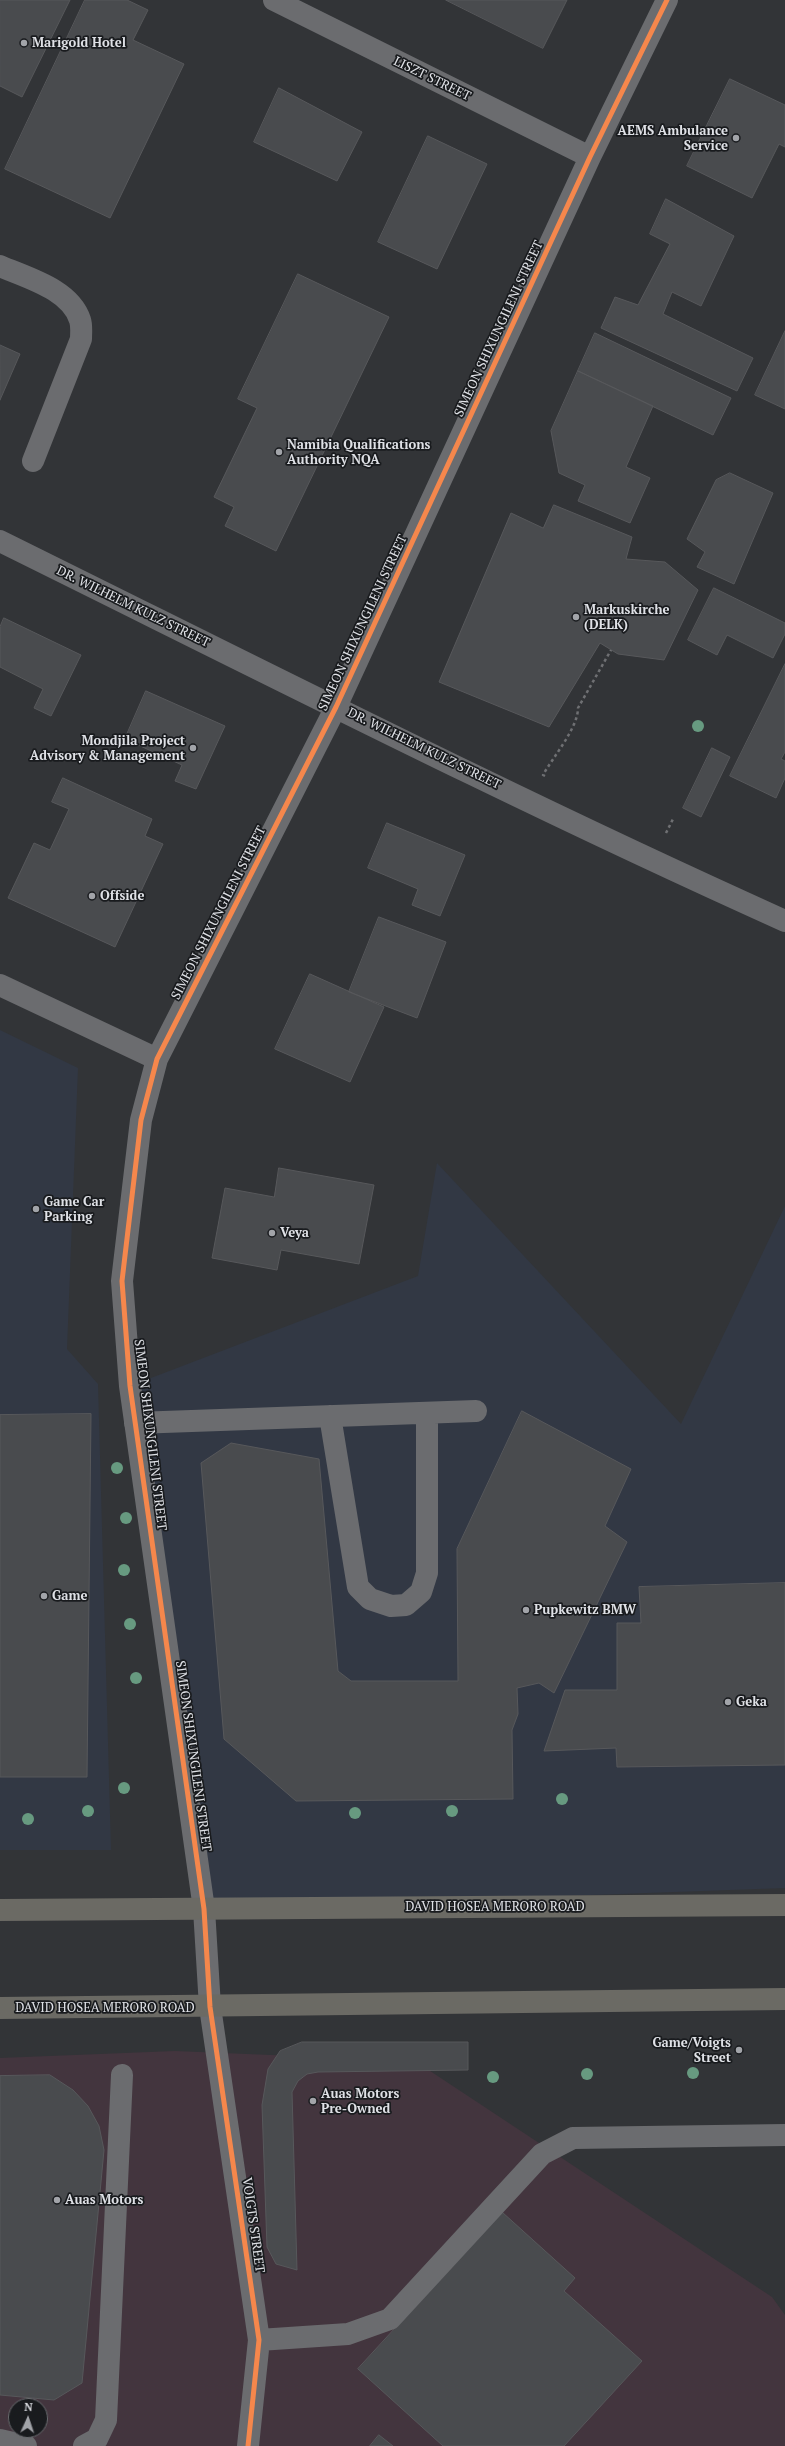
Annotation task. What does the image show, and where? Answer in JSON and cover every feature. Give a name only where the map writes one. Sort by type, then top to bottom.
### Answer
[{"type":"main road","name":"DAVID HOSEA MERORO ROAD","points":[[0,1910],[785,1905]]},
{"type":"main road","name":"DAVID HOSEA MERORO ROAD","points":[[0,2008],[210,2007],[785,1999]]},
{"type":"street","name":"LISZT STREET","points":[[274,0],[590,157]]},
{"type":"street","name":"SIMEON SHIXUNGILENI STREET","points":[[204,1909],[130,1386],[122,1281],[141,1120],[157,1059],[336,707],[590,157],[667,0]]},
{"type":"street","points":[[0,266],[58,293],[72,305],[80,321],[81,339],[33,461]]},
{"type":"street","name":"DR. WILHELM KULZ STREET","points":[[0,541],[336,707],[700,883],[785,921]]},
{"type":"street","points":[[0,986],[157,1059]]},
{"type":"street","points":[[135,1423],[476,1411]]},
{"type":"street","points":[[330,1416],[358,1587],[370,1599],[391,1606],[406,1605],[421,1592],[427,1573],[428,1413]]},
{"type":"street","name":"DAVID HOSEA MERORO ROAD","points":[[204,1909],[210,2007]]},
{"type":"street","name":"VOIGTS STREET","points":[[210,2007],[259,2340],[248,2446]]},
{"type":"street","points":[[84,2446],[97,2439],[106,2420],[122,2075]]},
{"type":"street","points":[[259,2340],[348,2334],[390,2319],[542,2154],[573,2138],[785,2135]]},
{"type":"street","points":[[0,2440],[26,2446]]},
{"type":"path","points":[[550,778],[543,775],[578,718],[578,708],[612,650]]},
{"type":"path","points":[[658,830],[665,834],[674,817]]},
{"type":"shaded area","points":[[0,1030],[78,1068],[67,1349],[98,1384],[111,1850],[0,1850]]},
{"type":"shaded area","points":[[437,1163],[681,1424],[785,1206],[785,1888],[204,1909],[130,1386],[418,1276]]},
{"type":"shaded area","points":[[175,2051],[415,2061],[772,2297],[785,2315],[785,2446],[0,2446],[0,2058]]},
{"type":"building","name":"Marigold Hotel","points":[[0,0],[70,0],[22,97],[0,86]]},
{"type":"building","points":[[85,0],[127,0],[148,10],[133,40],[184,64],[110,218],[5,169]]},
{"type":"building","points":[[446,0],[567,0],[543,48]]},
{"type":"building","points":[[730,79],[785,105],[785,147],[779,144],[752,198],[687,166]]},
{"type":"building","points":[[279,88],[362,132],[337,181],[254,142]]},
{"type":"building","points":[[428,136],[487,164],[437,269],[378,242]]},
{"type":"building","points":[[666,199],[734,236],[701,306],[672,292],[663,314],[753,358],[737,391],[601,328],[615,297],[638,305],[670,244],[650,234]]},
{"type":"building","name":"Namibia Qualifications Authority NQA","points":[[298,274],[389,317],[276,551],[225,526],[234,507],[214,497],[257,408],[238,399]]},
{"type":"building","points":[[785,331],[785,409],[755,395]]},
{"type":"building","points":[[595,333],[731,398],[713,435],[578,371]]},
{"type":"building","points":[[0,345],[20,354],[0,400]]},
{"type":"building","points":[[578,371],[653,406],[626,467],[650,478],[630,523],[578,501],[585,485],[559,473],[551,431]]},
{"type":"building","points":[[730,473],[773,493],[734,584],[697,567],[705,552],[687,539],[716,480]]},
{"type":"building","name":"Markuskirche (DELK)","points":[[554,505],[632,537],[626,559],[665,562],[698,590],[664,660],[618,654],[600,643],[549,727],[439,682],[511,513],[543,528]]},
{"type":"building","points":[[714,588],[785,623],[785,634],[773,658],[727,635],[717,655],[688,640]]},
{"type":"building","points":[[4,618],[81,655],[51,716],[34,708],[43,689],[0,667],[0,627]]},
{"type":"building","points":[[785,664],[785,752],[781,759],[785,761],[785,778],[776,798],[730,776]]},
{"type":"building","points":[[146,691],[225,726],[196,789],[175,781],[182,765],[125,739]]},
{"type":"building","points":[[712,748],[730,757],[701,817],[683,808]]},
{"type":"building","points":[[63,778],[152,819],[145,836],[163,844],[115,947],[8,898],[34,843],[50,850],[69,809],[52,802]]},
{"type":"building","points":[[387,823],[465,855],[440,916],[412,905],[418,889],[368,868]]},
{"type":"building","points":[[379,917],[446,942],[417,1018],[349,992]]},
{"type":"building","points":[[310,974],[384,1007],[350,1082],[275,1049]]},
{"type":"building","points":[[279,1168],[374,1185],[359,1264],[281,1250],[277,1270],[212,1258],[225,1188],[274,1197]]},
{"type":"building","name":"Pupkewitz BMW","points":[[522,1411],[631,1469],[605,1526],[627,1542],[554,1693],[539,1683],[517,1688],[518,1714],[512,1730],[513,1799],[296,1801],[224,1739],[201,1463],[231,1443],[319,1459],[338,1671],[351,1681],[458,1681],[457,1549]]},
{"type":"building","name":"Game","points":[[91,1414],[87,1777],[0,1777],[0,1415]]},
{"type":"building","points":[[785,1583],[785,1765],[617,1767],[616,1748],[544,1751],[565,1690],[617,1690],[617,1623],[641,1623],[639,1587]]},
{"type":"building","points":[[302,2042],[468,2042],[468,2070],[318,2072],[307,2074],[298,2081],[292,2092],[297,2270],[276,2264],[267,2247],[262,2105],[268,2069],[280,2051]]},
{"type":"building","points":[[50,2075],[73,2090],[88,2106],[99,2126],[104,2150],[82,2383],[54,2400],[48,2399],[48,2398],[0,2395],[0,2076]]},
{"type":"building","points":[[502,2212],[575,2278],[564,2291],[642,2361],[564,2446],[443,2446],[358,2369]]},
{"type":"building","points":[[379,2435],[393,2446],[370,2446]]},
{"type":"cycle path","points":[[248,2446],[259,2340],[210,2007],[204,1909],[130,1386],[122,1281],[141,1120],[157,1059],[336,707],[590,157],[667,0]]},
{"type":"place","name":"Marigold Hotel","points":[[24,43]]},
{"type":"place","name":"AEMS Ambulance Service","points":[[736,138]]},
{"type":"place","name":"Namibia Qualifications Authority NQA","points":[[279,452]]},
{"type":"place","name":"Markuskirche (DELK)","points":[[576,617]]},
{"type":"place","name":"Mondjila Project Advisory & Management","points":[[193,748]]},
{"type":"place","name":"Offside","points":[[92,896]]},
{"type":"place","name":"Game Car Parking","points":[[36,1209]]},
{"type":"place","name":"Veya","points":[[272,1233]]},
{"type":"place","name":"Game","points":[[44,1596]]},
{"type":"place","name":"Pupkewitz BMW","points":[[526,1610]]},
{"type":"place","name":"Geka","points":[[728,1702]]},
{"type":"place","name":"Game/Voigts Street","points":[[739,2050]]},
{"type":"place","name":"Auas Motors Pre-Owned","points":[[313,2101]]},
{"type":"place","name":"Auas Motors","points":[[57,2200]]}]
